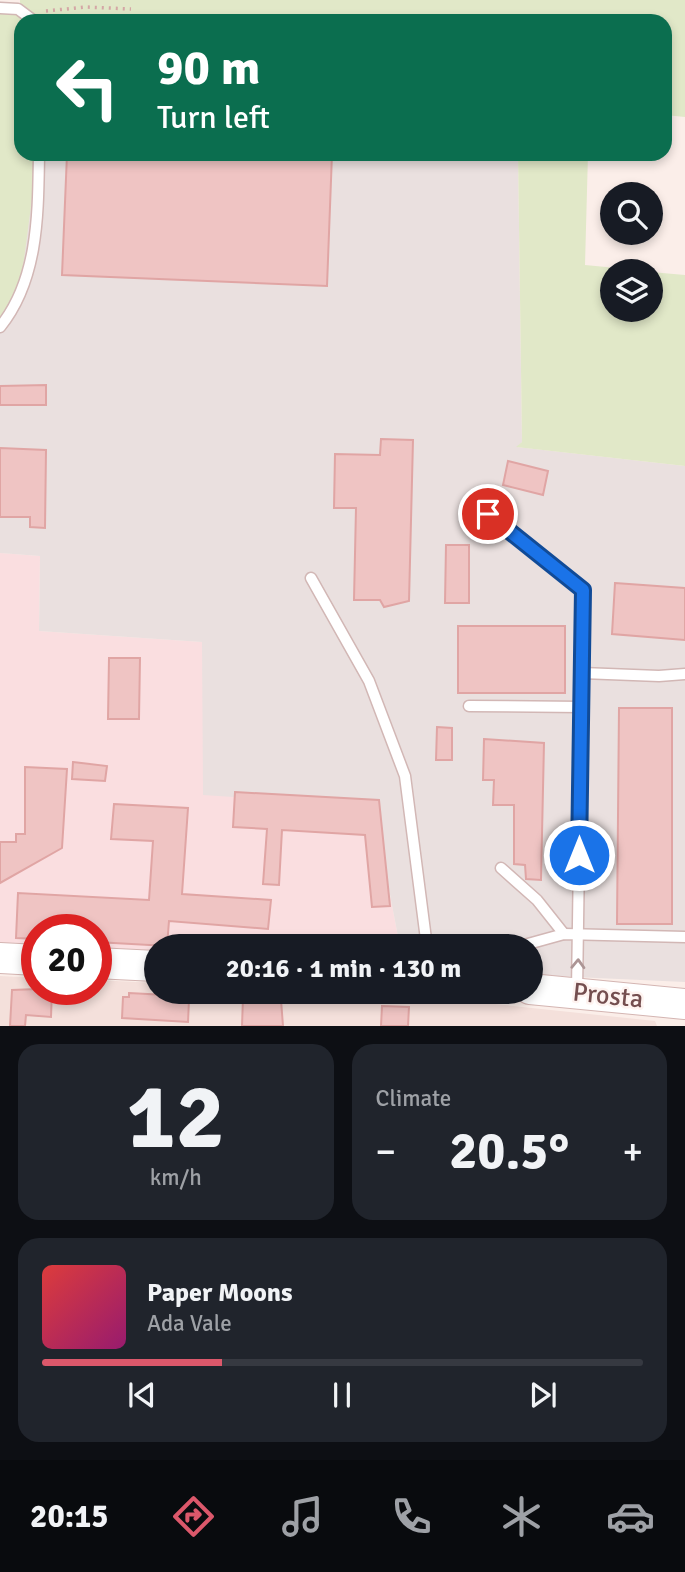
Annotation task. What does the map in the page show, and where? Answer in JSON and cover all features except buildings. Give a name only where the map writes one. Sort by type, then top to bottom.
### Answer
[{"type":"main road","points":[[0,958],[21,959]]},
{"type":"main road","points":[[112,964],[144,965]]},
{"type":"main road","name":"Prosta","points":[[543,990],[685,1004]]},
{"type":"lane","points":[[0,9],[18,9],[26,14]]},
{"type":"lane","points":[[0,327],[23,288],[31,263],[38,198],[38,161]]},
{"type":"lane","points":[[488,514],[583,590],[577,993]]},
{"type":"lane","points":[[311,579],[369,681],[405,776],[425,934]]},
{"type":"lane","points":[[582,673],[659,676],[685,674]]},
{"type":"lane","points":[[470,706],[582,706]]},
{"type":"lane","points":[[501,867],[537,900],[564,934]]},
{"type":"lane","points":[[543,940],[564,934],[685,937]]},
{"type":"path","points":[[40,14],[47,10],[86,7],[131,9]]},
{"type":"shaded area","points":[[0,26],[14,111],[14,161],[518,161],[522,442],[517,447],[685,466],[685,982],[543,976],[543,934],[398,934],[373,806],[203,795],[202,642],[39,631],[40,556],[0,553]]},
{"type":"shaded area","points":[[0,553],[40,556],[39,631],[202,642],[373,806],[398,934],[144,934],[144,952],[112,950],[112,914],[21,914],[21,944],[0,943]]},
{"type":"shaded area","points":[[0,976],[21,977],[21,1005],[112,1005],[112,981],[144,982],[144,1004],[495,1004],[655,1021],[657,1026],[0,1026]]},
{"type":"green space","points":[[20,0],[685,0],[685,117],[672,116],[672,14],[32,14],[20,4]]},
{"type":"green space","points":[[0,13],[17,13],[14,14],[14,161],[33,161],[33,191],[19,297],[0,318]]},
{"type":"green space","points":[[518,161],[588,161],[585,265],[600,266],[600,322],[663,322],[663,273],[685,275],[685,466],[516,447],[522,442]]},
{"type":"route","points":[[488,514],[583,590],[579,855]]}]
